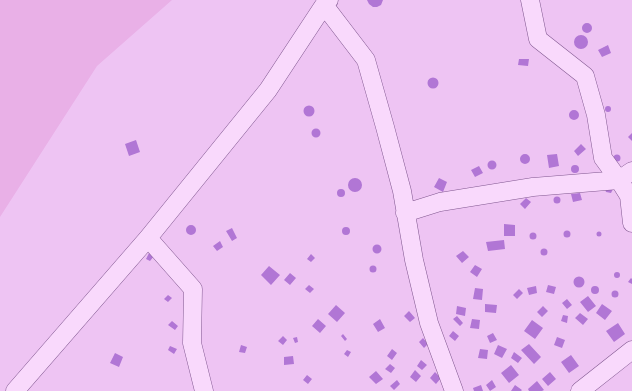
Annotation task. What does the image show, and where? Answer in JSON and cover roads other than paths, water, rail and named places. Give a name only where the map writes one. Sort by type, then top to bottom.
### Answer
[{"type":"street","points":[[530,0],[538,39],[585,76],[596,115],[603,158],[626,175],[632,223]]},
{"type":"street","points":[[15,391],[148,238],[268,90],[327,2],[366,60],[386,127],[402,191],[414,260],[429,323],[454,391]]},
{"type":"street","points":[[406,213],[440,202],[626,175]]},
{"type":"street","points":[[148,238],[193,289],[192,343],[204,391]]},
{"type":"street","points":[[580,391],[632,350]]}]
